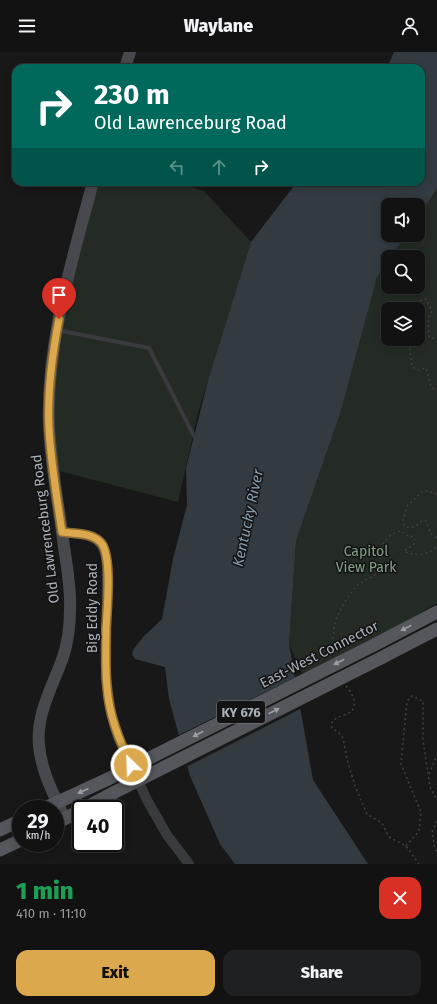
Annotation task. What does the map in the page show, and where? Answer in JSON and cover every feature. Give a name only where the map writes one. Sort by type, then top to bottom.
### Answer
[{"type":"main road","points":[[126,64],[130,52]]},
{"type":"main road","name":"Old Lawrenceburg Road","points":[[57,800],[45,771],[39,744],[39,730],[46,700],[63,656],[67,640],[70,609],[70,597],[62,532],[52,465],[49,428],[50,390],[57,330],[70,270],[92,186]]},
{"type":"main road","name":"East-West Connector","points":[[62,800],[108,779],[437,612]]},
{"type":"main road","name":"KY 676","points":[[100,800],[437,629]]},
{"type":"main road","points":[[0,830],[12,824]]},
{"type":"main road","points":[[0,850],[12,844]]},
{"type":"street","name":"Big Eddy Road","points":[[62,532],[87,535],[95,538],[106,552],[108,568],[106,677],[111,714],[118,737],[147,800],[167,835],[189,864]]},
{"type":"lane","points":[[57,330],[149,348],[194,436]]},
{"type":"path","points":[[420,302],[426,299],[432,311],[428,319],[429,337],[437,339]]},
{"type":"path","points":[[409,346],[412,366],[417,370],[426,368],[431,387],[437,391]]},
{"type":"path","points":[[437,494],[428,490],[423,491],[407,506],[403,520],[404,526],[409,528],[418,525],[422,521],[426,521],[431,534],[437,538]]},
{"type":"path","points":[[406,846],[419,831],[421,812],[401,764],[407,700],[412,696],[423,702],[423,740],[430,787],[437,800]]},
{"type":"path","points":[[429,774],[437,755]]},
{"type":"path","points":[[437,821],[432,832],[435,849],[437,852]]},
{"type":"green space","points":[[92,186],[187,186],[204,191],[251,242],[198,413],[178,502],[48,468],[56,352]]},
{"type":"green space","name":"Capitol View Park","points":[[437,189],[437,603],[305,680],[289,644],[296,541],[341,411],[377,277],[381,271],[381,294],[425,294],[425,250],[396,250],[401,242],[425,242],[425,207]]},
{"type":"water","name":"Kentucky River","points":[[394,52],[437,52],[437,189],[425,207],[425,198],[381,198],[381,242],[401,242],[396,250],[381,250],[381,271],[377,277],[341,411],[296,541],[289,644],[313,780],[368,864],[235,864],[220,844],[190,776],[169,699],[165,667],[135,659],[132,655],[133,650],[143,637],[162,619],[173,559],[187,505],[186,468],[209,377],[251,242],[294,186],[425,186],[425,64],[389,64]]},
{"type":"pier","points":[[296,677],[302,708],[186,767],[177,736]]},
{"type":"route","points":[[59,319],[51,368],[49,428],[52,465],[62,532],[87,535],[95,538],[106,552],[108,568],[106,677],[108,696],[116,732],[131,765]]}]
